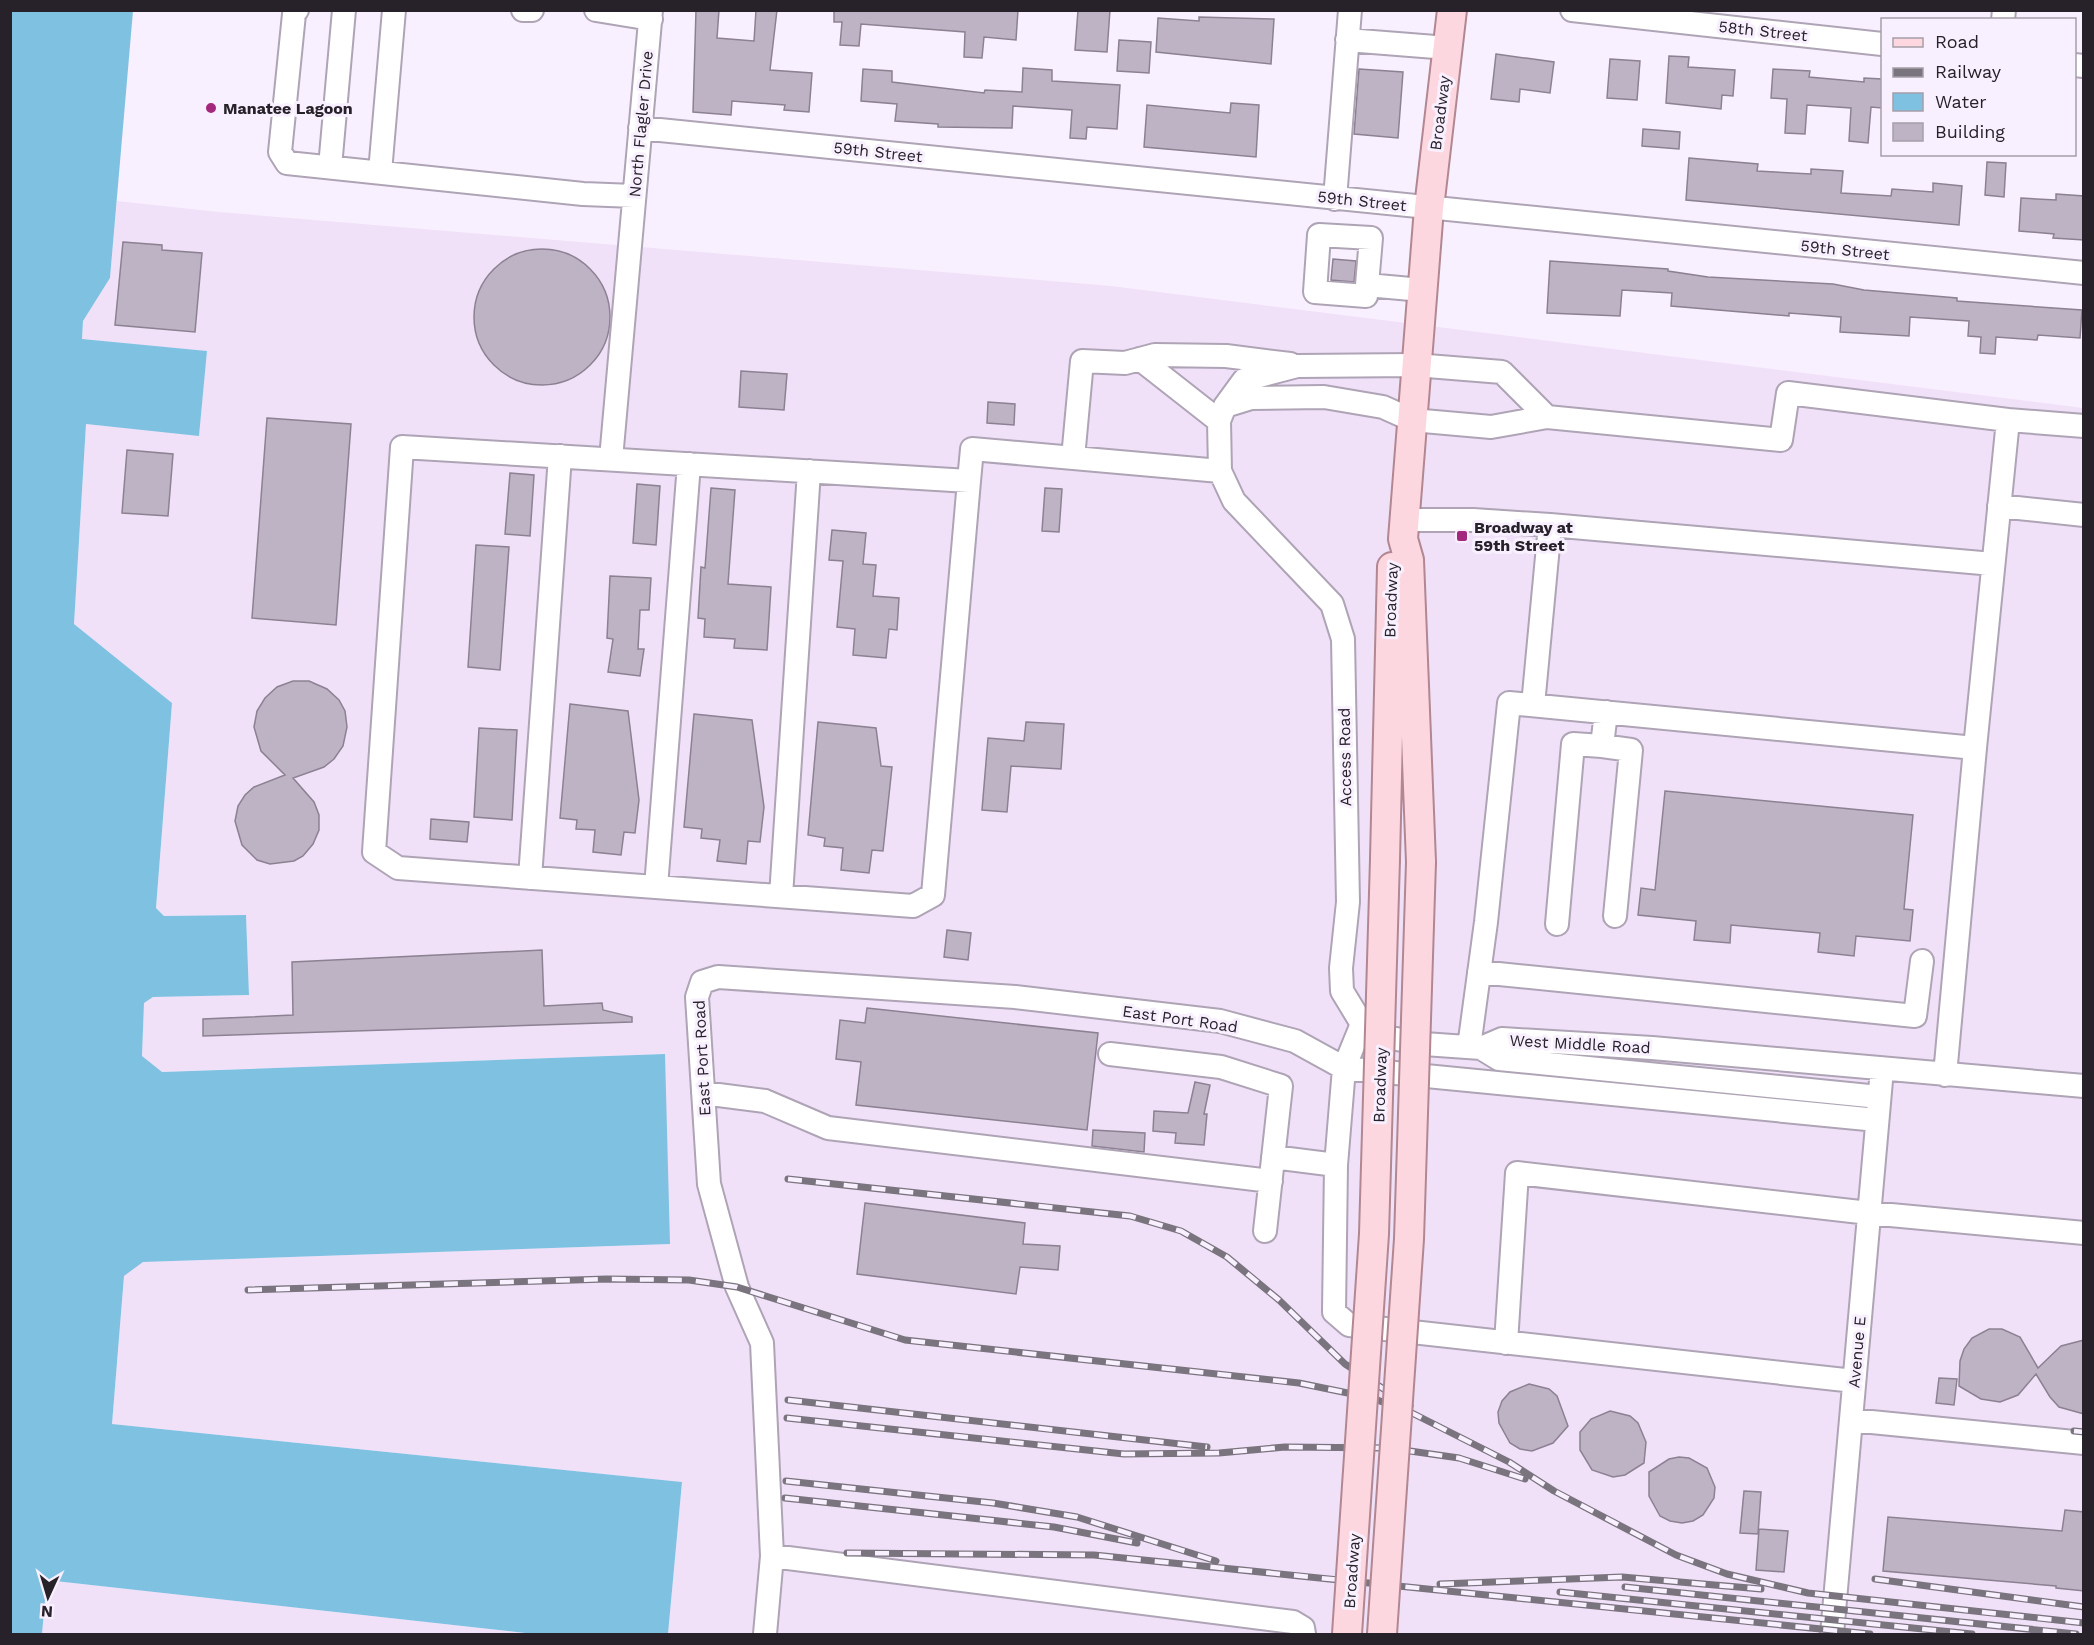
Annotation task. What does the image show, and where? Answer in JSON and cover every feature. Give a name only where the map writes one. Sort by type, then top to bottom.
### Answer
[{"type":"main road","name":"Broadway","points":[[1382,1635],[1409,1239],[1421,862],[1409,560],[1404,529],[1415,364],[1429,208],[1452,10]]},
{"type":"main road","name":"Broadway","points":[[1347,1635],[1374,1234],[1393,552],[1404,529]]},
{"type":"street","points":[[297,10],[294,14],[280,152],[287,163],[583,194],[634,196]]},
{"type":"street","points":[[330,167],[344,10]]},
{"type":"street","points":[[380,172],[394,10]]},
{"type":"street","points":[[524,10],[532,10]]},
{"type":"street","points":[[596,10],[651,15]]},
{"type":"street","points":[[1336,236],[1350,10]]},
{"type":"street","name":"58th Street","points":[[1572,10],[1881,44]]},
{"type":"street","name":"North Flagler Drive","points":[[611,459],[651,15]]},
{"type":"street","points":[[1347,40],[1448,48]]},
{"type":"street","name":"59th Street","points":[[640,128],[2084,273]]},
{"type":"street","points":[[1319,234],[1371,238],[1367,285],[1366,296],[1316,292],[1319,234]]},
{"type":"street","points":[[1367,285],[1422,290]]},
{"type":"street","points":[[1073,458],[1082,361],[1125,363],[1155,355],[1226,356],[1279,361],[1297,366]]},
{"type":"street","points":[[1140,359],[1222,413]]},
{"type":"street","points":[[1222,413],[1244,380],[1297,366],[1415,364],[1502,372],[1547,417]]},
{"type":"street","points":[[1222,413],[1251,399],[1324,397],[1383,406],[1412,420],[1491,427],[1547,417],[1781,440],[1788,393],[2008,420],[2084,426]]},
{"type":"street","name":"Access Road","points":[[1222,413],[1220,471],[1234,501],[1332,604],[1343,639],[1348,902],[1341,968],[1342,991],[1362,1024]]},
{"type":"street","points":[[1945,1075],[2008,420]]},
{"type":"street","points":[[969,481],[402,447],[374,852],[398,868],[913,906],[933,895],[972,449],[1220,471]]},
{"type":"street","points":[[530,878],[560,456]]},
{"type":"street","points":[[656,887],[689,464]]},
{"type":"street","points":[[781,896],[809,471]]},
{"type":"street","points":[[1999,506],[2084,515]]},
{"type":"street","points":[[1404,529],[1473,519],[1993,564]]},
{"type":"street","points":[[1533,705],[1550,525]]},
{"type":"street","points":[[1854,1381],[1349,1325],[1334,1312],[1336,1165],[1344,1068],[1362,1024],[1391,1038],[1475,1048],[1479,972],[1509,703],[1975,748]]},
{"type":"street","points":[[1602,746],[1606,712]]},
{"type":"street","points":[[1557,924],[1573,744],[1631,750],[1615,916]]},
{"type":"street","points":[[1479,972],[1915,1016],[1922,961]]},
{"type":"street","name":"East Port Road","points":[[765,1635],[772,1556],[762,1343],[737,1287],[709,1184],[697,997],[702,982],[718,977],[1015,997],[1220,1022],[1295,1041],[1344,1068]]},
{"type":"street","name":"West Middle Road","points":[[1475,1048],[1502,1039],[1652,1048],[2084,1086]]},
{"type":"street","name":"West Middle Road","points":[[1475,1048],[1499,1059],[1878,1108]]},
{"type":"street","points":[[1110,1054],[1221,1067],[1281,1086],[1265,1231]]},
{"type":"street","points":[[1344,1068],[1878,1108]]},
{"type":"street","name":"Avenue E","points":[[1832,1635],[1882,1069]]},
{"type":"street","points":[[704,1093],[765,1101],[828,1128],[1271,1181]]},
{"type":"street","points":[[1273,1157],[1336,1165]]},
{"type":"street","points":[[1506,1343],[1517,1173],[1869,1213],[2084,1233]]},
{"type":"street","points":[[1851,1420],[2084,1443]]},
{"type":"street","points":[[772,1556],[1293,1622],[1303,1628],[1304,1635]]},
{"type":"shaded area","points":[[117,201],[219,212],[1111,286],[2083,408],[2083,1634],[668,1634],[682,1482],[112,1424],[124,1276],[143,1262],[669,1244],[664,1054],[161,1072],[142,1056],[144,1003],[153,997],[249,995],[246,915],[164,916],[156,908],[172,703],[74,624],[86,424],[199,435],[207,351],[82,340],[83,321],[110,278]]},
{"type":"shaded area","points":[[55,1581],[534,1634],[42,1634],[46,1589]]},
{"type":"water","points":[[11,10],[133,11],[110,278],[83,321],[82,339],[207,351],[199,436],[86,424],[74,624],[172,703],[156,908],[164,916],[246,915],[249,995],[153,997],[144,1003],[142,1056],[162,1072],[665,1054],[670,1244],[143,1262],[124,1276],[112,1424],[682,1482],[668,1634],[534,1634],[55,1581],[46,1589],[42,1634],[11,1634]]},
{"type":"building","points":[[696,10],[719,10],[717,38],[754,41],[756,10],[777,10],[770,70],[812,73],[809,112],[784,110],[785,105],[732,101],[731,115],[693,112]]},
{"type":"building","points":[[834,10],[1018,10],[1016,40],[984,37],[982,58],[964,57],[965,32],[861,24],[859,46],[840,45],[842,22],[834,22]]},
{"type":"building","points":[[1078,10],[1110,10],[1107,52],[1075,50]]},
{"type":"building","points":[[1199,17],[1274,19],[1271,64],[1156,52],[1158,18],[1199,21]]},
{"type":"building","points":[[1119,40],[1151,42],[1149,73],[1117,71]]},
{"type":"building","points":[[1496,54],[1554,62],[1550,93],[1520,89],[1519,102],[1491,99]]},
{"type":"building","points":[[1669,56],[1689,57],[1688,67],[1735,70],[1733,96],[1722,95],[1721,109],[1666,103]]},
{"type":"building","points":[[1610,59],[1640,61],[1637,100],[1607,98]]},
{"type":"building","points":[[1023,68],[1052,70],[1052,81],[1120,85],[1117,129],[1087,127],[1086,139],[1070,138],[1072,110],[1013,106],[1012,128],[938,127],[938,124],[895,121],[897,104],[861,101],[863,69],[892,71],[892,82],[984,93],[985,90],[1022,92]]},
{"type":"building","points":[[1359,69],[1403,72],[1398,138],[1354,134]]},
{"type":"building","points":[[1773,69],[1810,71],[1809,77],[1864,82],[1864,78],[1881,79],[1881,108],[1871,107],[1868,143],[1849,141],[1851,108],[1807,105],[1805,134],[1785,133],[1787,99],[1771,98]]},
{"type":"building","points":[[1231,103],[1259,105],[1256,157],[1144,147],[1147,105],[1230,113]]},
{"type":"building","points":[[1643,129],[1680,132],[1679,149],[1642,146]]},
{"type":"building","points":[[1689,158],[1758,164],[1757,171],[1811,174],[1811,169],[1843,171],[1841,193],[1891,196],[1892,189],[1933,192],[1933,183],[1962,186],[1959,225],[1686,200]]},
{"type":"building","points":[[1987,162],[2006,163],[2004,197],[1985,195]]},
{"type":"building","points":[[2056,194],[2084,196],[2084,240],[2053,238],[2054,234],[2019,231],[2021,198],[2056,200]]},
{"type":"building","points":[[123,242],[162,245],[162,250],[202,253],[195,332],[115,325]]},
{"type":"building","points":[[542,249],[568,254],[580,260],[590,269],[599,279],[605,291],[610,317],[605,343],[599,355],[590,365],[580,374],[568,380],[542,385],[516,380],[504,374],[494,365],[485,355],[479,343],[474,317],[479,291],[485,279],[494,269],[504,260],[516,254]]},
{"type":"building","points":[[1333,259],[1356,261],[1354,282],[1331,280]]},
{"type":"building","points":[[1550,261],[1668,269],[1668,271],[1708,277],[1833,284],[1864,290],[1957,298],[1957,301],[2082,310],[2080,338],[2038,335],[2037,340],[1996,337],[1995,354],[1980,353],[1981,337],[1968,336],[1969,321],[1910,317],[1909,336],[1840,332],[1841,317],[1789,313],[1789,316],[1671,306],[1672,293],[1622,290],[1620,316],[1547,313]]},
{"type":"building","points":[[741,371],[787,374],[784,410],[739,407]]},
{"type":"building","points":[[988,402],[1015,404],[1014,425],[987,423]]},
{"type":"building","points":[[267,418],[351,424],[336,625],[252,618]]},
{"type":"building","points":[[127,450],[173,454],[168,516],[122,513]]},
{"type":"building","points":[[510,473],[534,475],[530,536],[505,534]]},
{"type":"building","points":[[637,484],[660,486],[656,545],[633,543]]},
{"type":"building","points":[[711,488],[735,490],[728,584],[771,587],[767,650],[734,648],[735,639],[704,637],[705,619],[698,618],[701,567],[705,568]]},
{"type":"building","points":[[1045,488],[1062,489],[1059,532],[1042,531]]},
{"type":"building","points":[[832,530],[866,533],[863,564],[876,565],[873,596],[899,598],[897,630],[889,629],[886,658],[853,655],[855,629],[837,627],[843,561],[829,560]]},
{"type":"building","points":[[476,545],[509,547],[500,670],[468,667]]},
{"type":"building","points":[[610,576],[651,578],[649,610],[640,610],[638,649],[644,649],[640,676],[608,672],[613,639],[607,638]]},
{"type":"building","points":[[293,681],[309,681],[327,689],[339,700],[345,711],[347,727],[343,746],[334,759],[324,767],[293,778],[314,802],[319,815],[319,830],[313,844],[303,856],[294,861],[270,864],[257,860],[242,845],[235,821],[238,806],[245,795],[254,787],[285,775],[261,751],[254,727],[257,711],[265,698],[277,687]]},
{"type":"building","points":[[570,704],[628,711],[639,800],[635,833],[624,832],[621,855],[593,852],[595,830],[576,829],[577,820],[560,818]]},
{"type":"building","points":[[694,714],[752,720],[764,807],[760,842],[748,841],[746,864],[717,861],[720,840],[701,838],[702,829],[684,827]]},
{"type":"building","points":[[818,722],[876,728],[881,766],[892,767],[883,851],[872,850],[869,873],[841,870],[843,848],[824,846],[825,838],[808,835]]},
{"type":"building","points":[[1026,722],[1064,724],[1061,769],[1011,766],[1007,812],[982,810],[988,738],[1024,741]]},
{"type":"building","points":[[479,728],[517,730],[512,820],[474,817]]},
{"type":"building","points":[[1665,791],[1913,815],[1904,909],[1913,910],[1910,941],[1856,936],[1854,956],[1818,952],[1820,933],[1731,925],[1730,943],[1694,940],[1696,921],[1638,915],[1641,888],[1655,890]]},
{"type":"building","points":[[431,819],[469,822],[467,842],[430,839]]},
{"type":"building","points":[[947,930],[971,933],[968,960],[944,957]]},
{"type":"building","points":[[542,950],[544,1006],[602,1003],[603,1010],[632,1017],[632,1022],[203,1036],[203,1019],[293,1015],[292,962]]},
{"type":"building","points":[[867,1008],[1098,1033],[1087,1130],[856,1105],[861,1062],[836,1059],[840,1020],[865,1023]]},
{"type":"building","points":[[1195,1082],[1210,1085],[1204,1114],[1207,1114],[1204,1145],[1175,1143],[1176,1133],[1153,1131],[1154,1111],[1188,1113]]},
{"type":"building","points":[[1093,1130],[1145,1133],[1144,1152],[1092,1146]]},
{"type":"building","points":[[865,1203],[1025,1223],[1023,1244],[1060,1246],[1058,1270],[1020,1267],[1016,1294],[857,1274]]},
{"type":"building","points":[[1989,1329],[2002,1329],[2020,1337],[2038,1368],[2061,1346],[2084,1340],[2084,1414],[2059,1407],[2036,1374],[2018,1395],[2000,1402],[1981,1399],[1959,1386],[1960,1361],[1964,1349],[1972,1338]]},
{"type":"building","points":[[1939,1378],[1957,1379],[1954,1405],[1936,1403]]},
{"type":"building","points":[[1529,1384],[1549,1389],[1557,1396],[1568,1426],[1553,1443],[1532,1451],[1520,1449],[1510,1443],[1499,1423],[1498,1412],[1502,1401],[1510,1392]]},
{"type":"building","points":[[1610,1411],[1630,1416],[1638,1423],[1646,1442],[1644,1463],[1625,1475],[1613,1477],[1592,1470],[1580,1450],[1580,1432],[1591,1419]]},
{"type":"building","points":[[1689,1458],[1707,1468],[1715,1487],[1714,1498],[1703,1515],[1693,1521],[1682,1523],[1660,1516],[1649,1496],[1649,1472],[1669,1459]]},
{"type":"building","points":[[1744,1491],[1761,1492],[1758,1534],[1740,1533]]},
{"type":"building","points":[[2065,1510],[2084,1512],[2084,1591],[2056,1588],[2056,1586],[1883,1571],[1888,1517],[2062,1531]]},
{"type":"building","points":[[1759,1529],[1788,1531],[1784,1572],[1756,1570]]},
{"type":"railway","points":[[788,1179],[1130,1216],[1181,1231],[1227,1257],[1279,1300],[1345,1364],[1410,1406]]},
{"type":"railway","points":[[248,1290],[607,1279],[689,1280],[737,1287],[905,1340],[1299,1383],[1372,1398],[1412,1413],[1509,1462],[1554,1491],[1676,1555],[1727,1574],[1808,1593],[2084,1623]]},
{"type":"railway","points":[[788,1400],[1207,1447]]},
{"type":"railway","points":[[787,1418],[1124,1454],[1219,1453],[1285,1447],[1389,1448],[1459,1458],[1525,1479]]},
{"type":"railway","points":[[2074,1431],[2084,1432]]},
{"type":"railway","points":[[786,1481],[993,1503],[1077,1517],[1216,1561]]},
{"type":"railway","points":[[785,1498],[1054,1527],[1137,1543]]},
{"type":"railway","points":[[847,1553],[1094,1555],[1870,1634]]},
{"type":"railway","points":[[1440,1584],[1622,1577],[1761,1589]]},
{"type":"railway","points":[[1875,1579],[2084,1607]]},
{"type":"railway","points":[[1625,1587],[2076,1634]]},
{"type":"railway","points":[[1560,1592],[1972,1634]]},
{"type":"place","name":"Manatee Lagoon","points":[[211,108]]},
{"type":"place","name":"Broadway at 59th Street","points":[[1462,536]]}]
